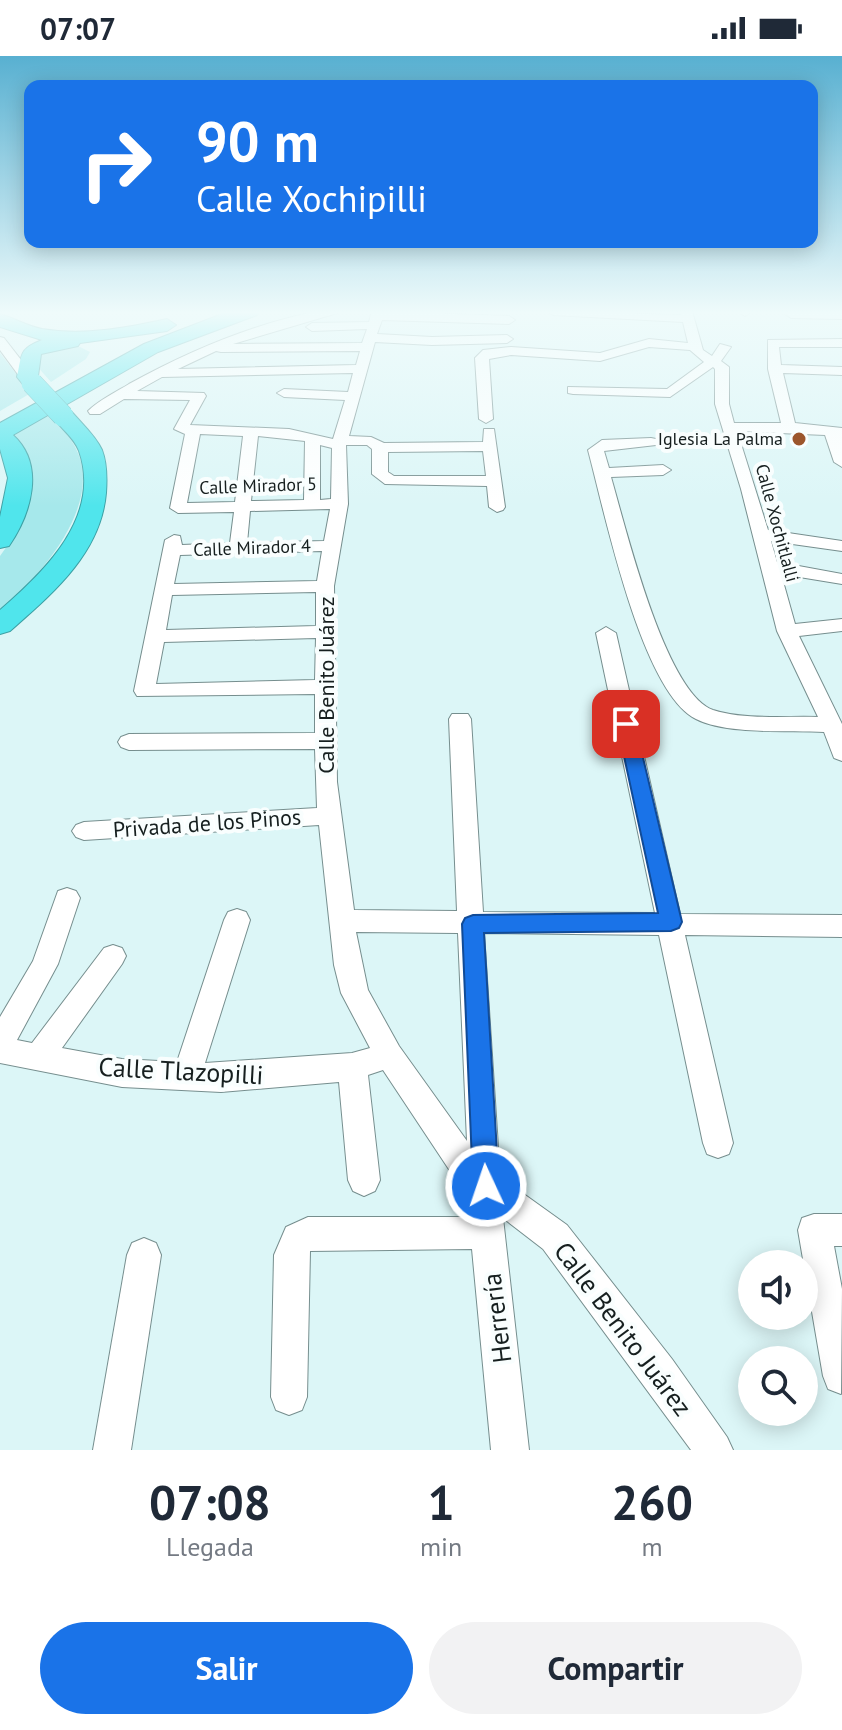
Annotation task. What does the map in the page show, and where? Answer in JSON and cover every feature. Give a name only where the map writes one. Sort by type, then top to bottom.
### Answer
[{"type":"highway","points":[[0,625],[64,564],[89,521],[94,504],[93,463],[81,436],[30,380],[30,376]]},
{"type":"highway","points":[[57,387],[67,376]]},
{"type":"highway","points":[[1,429],[57,387],[78,376]]},
{"type":"highway","points":[[1,429],[81,376]]},
{"type":"highway","points":[[1,429],[93,376]]},
{"type":"highway","points":[[1,429],[94,376]]},
{"type":"highway","points":[[0,540],[13,518],[22,485],[19,461],[1,429]]},
{"type":"street","points":[[27,376],[30,380]]},
{"type":"street","points":[[95,411],[150,376]]},
{"type":"street","name":"Calle Benito Juárez","points":[[358,376],[340,443],[340,504],[325,586],[325,741],[329,816],[347,965],[355,993],[389,1055]]},
{"type":"street","points":[[483,376],[497,507]]},
{"type":"street","points":[[573,390],[670,393],[693,376]]},
{"type":"street","name":"Calle Xochitlalli","points":[[715,376],[706,387],[722,404],[787,631],[838,739]]},
{"type":"street","points":[[777,376],[789,427]]},
{"type":"street","points":[[284,393],[354,396]]},
{"type":"street","points":[[120,395],[199,396],[187,430],[289,433],[340,443],[371,441],[380,448],[490,446]]},
{"type":"street","points":[[728,427],[789,427],[836,432],[842,462]]},
{"type":"street","name":"Calle Mirador 5","points":[[187,430],[178,508],[340,504]]},
{"type":"street","points":[[238,548],[251,431]]},
{"type":"street","points":[[312,504],[313,438]]},
{"type":"street","points":[[651,442],[598,445],[627,563],[665,671],[700,713],[838,739]]},
{"type":"street","points":[[380,448],[380,474],[384,479],[493,481]]},
{"type":"street","points":[[603,473],[663,470]]},
{"type":"street","points":[[760,534],[842,546]]},
{"type":"street","name":"Calle Mirador 4","points":[[166,590],[174,545],[238,548],[330,546]]},
{"type":"street","points":[[768,566],[842,579]]},
{"type":"street","points":[[323,687],[144,691],[166,590],[325,586]]},
{"type":"street","points":[[787,631],[842,625]]},
{"type":"street","points":[[156,636],[324,632]]},
{"type":"street","points":[[606,633],[718,1143]]},
{"type":"street","name":"Herrería","points":[[460,719],[487,1233],[510,1450]]},
{"type":"street","points":[[129,742],[325,741]]},
{"type":"street","name":"Privada de los Pinos","points":[[84,831],[329,816]]},
{"type":"street","points":[[0,1047],[45,964],[67,898]]},
{"type":"street","points":[[187,1075],[237,920]]},
{"type":"street","points":[[340,921],[842,926]]},
{"type":"street","points":[[39,1057],[113,956]]},
{"type":"street","name":"Calle Tlazopilli","points":[[0,1047],[122,1073],[221,1078],[352,1067],[389,1055]]},
{"type":"street","points":[[389,1055],[461,1160],[486,1186]]},
{"type":"street","points":[[352,1067],[364,1180]]},
{"type":"street","name":"Calle Benito Juárez","points":[[486,1186],[555,1237],[714,1450]]},
{"type":"street","points":[[841,1376],[814,1230],[842,1230]]},
{"type":"street","points":[[289,1397],[291,1255],[293,1244],[299,1237],[308,1233],[487,1233]]},
{"type":"street","points":[[112,1450],[144,1255]]},
{"type":"shaded area","points":[[0,376],[18,376],[31,393],[0,411]]},
{"type":"shaded area","points":[[46,376],[60,376],[51,382]]},
{"type":"shaded area","points":[[49,413],[78,453],[83,474],[81,496],[74,518],[48,561],[0,610],[0,556],[17,532],[13,436]]},
{"type":"place","name":"Iglesia La Palma","points":[[799,439]]},
{"type":"route","points":[[486,1186],[473,924],[671,922],[626,724]]}]
